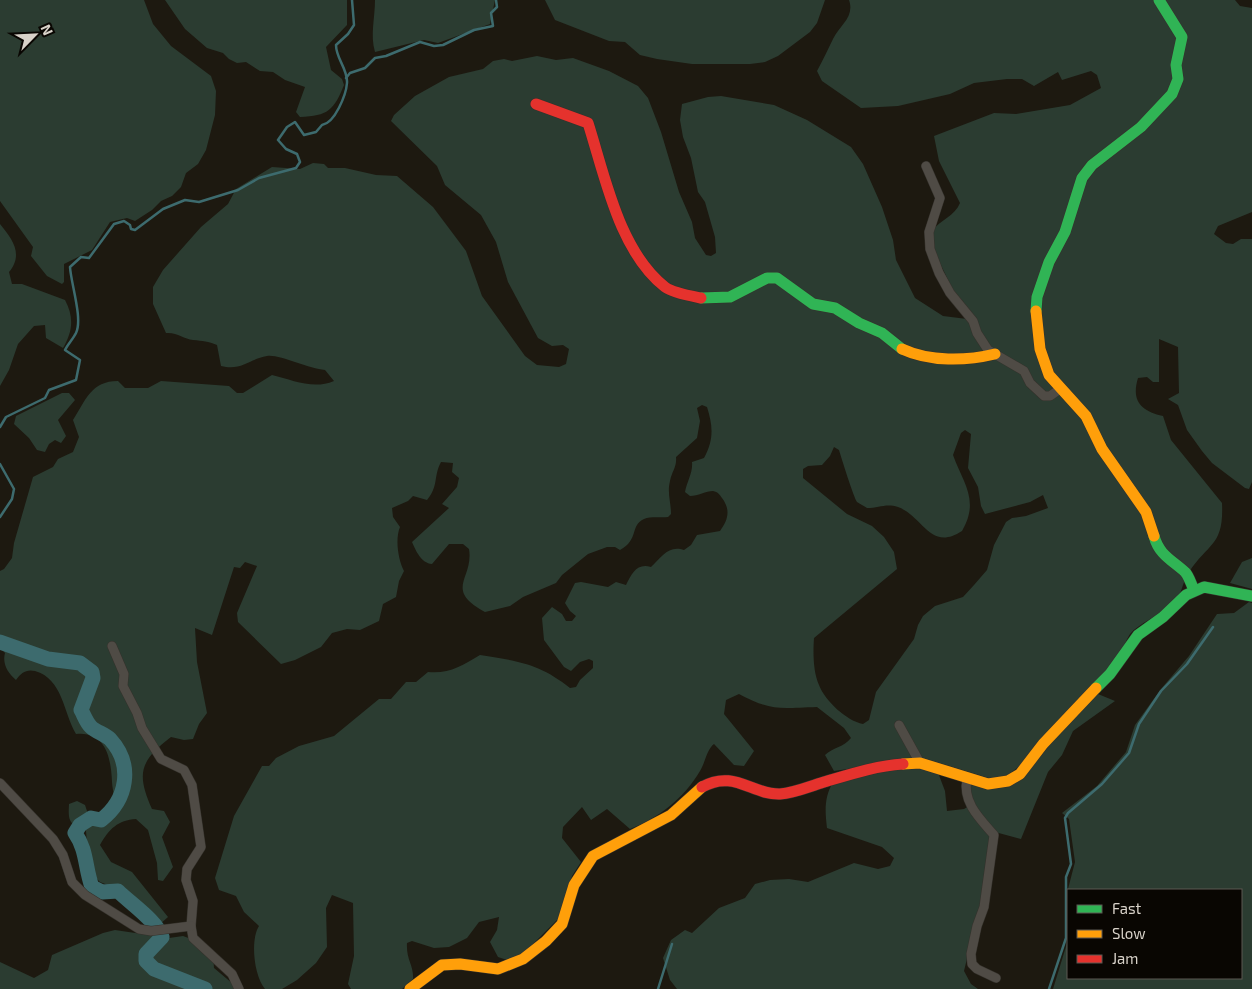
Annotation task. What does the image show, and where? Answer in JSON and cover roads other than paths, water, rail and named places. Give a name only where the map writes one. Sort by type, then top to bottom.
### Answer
[{"type":"street","points":[[1159,0],[1182,37],[1176,65],[1178,79],[1172,94],[1141,127],[1086,170],[1065,232],[1049,262],[1036,297],[1036,324],[1040,349],[1048,374],[1086,416],[1102,449],[1146,512],[1156,544],[1170,562],[1186,573],[1194,590]]},
{"type":"street","points":[[536,104],[588,123],[619,220],[640,261],[666,288],[700,298],[718,299],[730,297],[767,278],[777,278],[784,281],[801,297],[813,304],[835,308],[860,323],[882,333],[898,347],[909,352],[949,358],[974,359],[995,354]]},
{"type":"street","points":[[926,166],[940,198],[929,232],[930,249],[939,273],[950,293],[973,321],[977,333],[988,350],[1024,371],[1030,383],[1044,396],[1050,396],[1060,389]]},
{"type":"street","points":[[410,989],[442,965],[460,964],[498,968],[523,959],[546,941],[562,924],[574,885],[594,856],[671,814],[699,789],[713,781],[732,781],[778,794],[796,791],[866,769],[885,765],[920,763],[939,767],[967,778],[995,784],[1002,784],[1015,778],[1043,744],[1110,674],[1138,634],[1194,590],[1210,588],[1252,596]]},
{"type":"street","points":[[112,646],[124,674],[123,686],[138,712],[142,728],[160,759],[184,770],[192,785],[201,847],[187,869],[186,880],[193,901],[191,926],[194,938],[232,974],[239,989]]},
{"type":"street","points":[[899,726],[920,763]]},
{"type":"street","points":[[967,778],[965,785],[969,802],[979,818],[994,835],[984,907],[977,926],[971,954],[972,964],[977,969],[996,978]]},
{"type":"street","points":[[0,783],[53,839],[63,856],[72,882],[77,888],[131,926],[150,931],[191,926]]},
{"type":"waterway","points":[[0,427],[6,417],[45,398],[49,390],[76,380],[80,360],[65,350],[78,327],[70,267],[81,257],[89,258],[114,224],[124,221],[130,225],[131,229],[135,230],[163,209],[185,200],[199,202],[238,190],[259,178],[296,168],[300,162],[297,154],[286,149],[278,140],[287,127],[295,122],[304,135],[316,132],[331,119],[339,108],[346,88],[347,78],[336,45],[348,34],[354,25],[352,0]]},
{"type":"waterway","points":[[346,78],[350,73],[365,68],[375,58],[386,56],[420,42],[434,46],[443,45],[474,30],[493,26],[491,13],[497,7],[496,0]]},
{"type":"waterway","points":[[0,464],[14,489],[12,499],[0,517]]},
{"type":"waterway","points":[[1049,989],[1066,938],[1066,877],[1071,864],[1065,818],[1068,813],[1102,784],[1129,753],[1139,724],[1161,691],[1187,664],[1213,627]]},
{"type":"waterway","points":[[0,642],[48,659],[80,663],[92,672],[93,678],[81,710],[91,727],[108,737],[118,749],[125,771],[122,792],[110,812],[101,820],[91,818],[80,825],[75,833],[82,846],[92,887],[102,892],[118,891],[155,925],[162,937],[146,954],[146,961],[154,969],[205,989]]},
{"type":"waterway","points":[[658,989],[672,944]]}]
